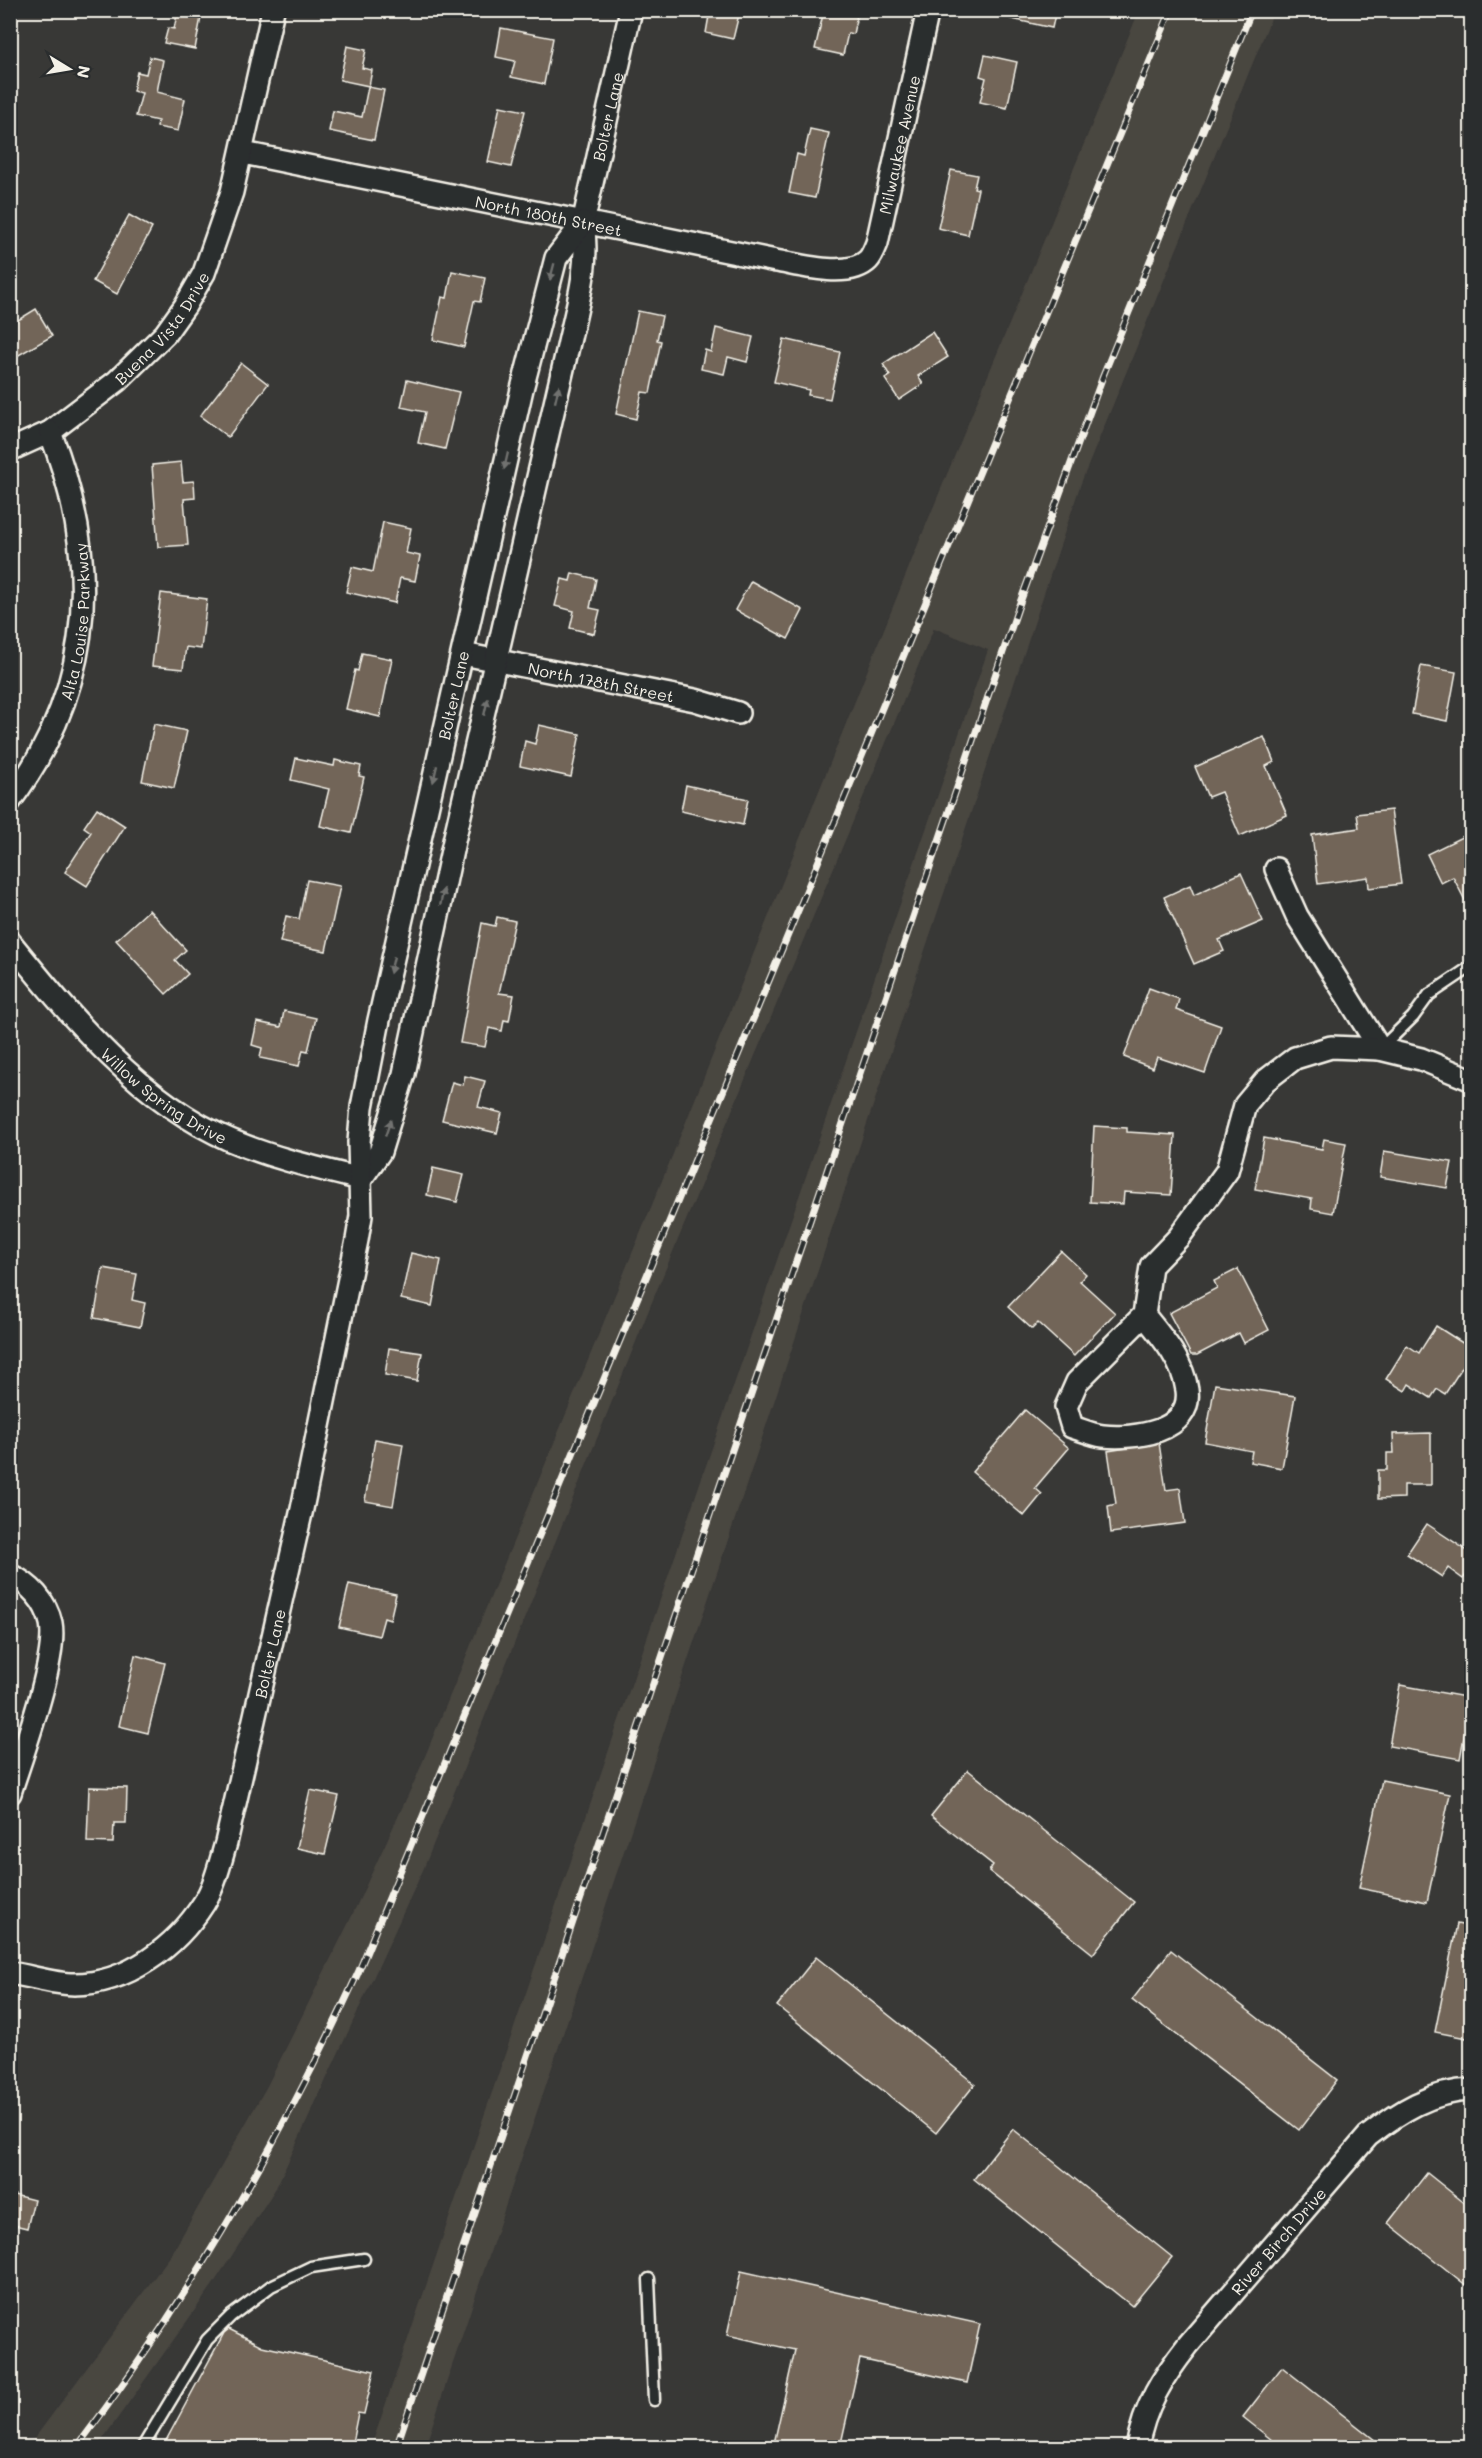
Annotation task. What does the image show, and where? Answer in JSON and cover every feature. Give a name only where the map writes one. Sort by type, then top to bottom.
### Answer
[{"type":"street","name":"Buena Vista Drive","points":[[10,450],[50,432],[117,381],[165,334],[185,306],[204,273],[232,192],[243,153],[273,10]]},
{"type":"street","name":"Bolter Lane","points":[[361,1179],[380,1152],[404,1074],[454,841],[582,284],[586,245],[583,223],[631,10]]},
{"type":"street","name":"Milwaukee Avenue","points":[[854,269],[869,260],[877,243],[928,10]]},
{"type":"street","name":"North 180th Street","points":[[243,153],[776,261],[835,270],[854,269]]},
{"type":"street","name":"Bolter Lane","points":[[10,1973],[72,1984],[102,1981],[131,1971],[163,1949],[185,1929],[204,1902],[214,1882],[234,1809],[307,1489],[357,1240],[361,1216],[360,1130],[375,1042],[522,389],[556,258],[583,223]]},
{"type":"street","name":"Alta Louise Parkway","points":[[10,801],[31,773],[60,716],[72,677],[83,603],[84,575],[75,516],[63,464],[50,432]]},
{"type":"street","name":"North 178th Street","points":[[462,654],[695,700],[738,713]]},
{"type":"street","points":[[1276,869],[1297,916],[1380,1049]]},
{"type":"street","name":"Willow Spring Drive","points":[[10,942],[78,1022],[110,1055],[141,1085],[178,1112],[228,1139],[283,1160],[361,1179]]},
{"type":"street","points":[[1144,1316],[1180,1365],[1188,1392],[1183,1412],[1164,1429],[1132,1437],[1101,1436],[1072,1427],[1066,1407],[1077,1382],[1144,1316],[1151,1266],[1179,1237],[1227,1172],[1245,1106],[1265,1081],[1295,1058],[1331,1047],[1380,1049],[1421,1059],[1472,1080]]},
{"type":"street","points":[[10,1575],[32,1589],[45,1606],[51,1623],[52,1639],[33,1719],[10,1793]]},
{"type":"street","name":"River Birch Drive","points":[[1137,2448],[1141,2424],[1162,2379],[1188,2345],[1368,2136],[1397,2113],[1427,2098],[1472,2090]]},
{"type":"lane","points":[[1380,1049],[1413,1017],[1430,995],[1472,966]]},
{"type":"lane","points":[[142,2448],[207,2340],[231,2316],[271,2286],[311,2267],[364,2259]]},
{"type":"lane","points":[[650,2279],[654,2400]]},
{"type":"shaded area","points":[[1139,11],[1274,11],[1081,483],[425,2447],[371,2447],[702,1477],[988,650],[934,628],[654,1297],[423,1870],[276,2188],[212,2286],[97,2447],[28,2447],[171,2255],[267,2086],[349,1922],[416,1778],[675,1149],[921,537]]},
{"type":"building","points":[[178,10],[202,12],[195,49],[164,43],[168,28],[174,29]]},
{"type":"building","points":[[710,10],[740,10],[733,39],[706,33]]},
{"type":"building","points":[[824,10],[858,10],[853,34],[848,33],[843,55],[815,49]]},
{"type":"building","points":[[1004,10],[1056,10],[1052,28],[1003,17]]},
{"type":"building","points":[[501,28],[553,38],[544,84],[511,77],[515,61],[496,57]]},
{"type":"building","points":[[347,46],[366,50],[362,68],[372,70],[369,86],[340,80]]},
{"type":"building","points":[[985,55],[1017,62],[1007,108],[980,102],[986,78],[980,76]]},
{"type":"building","points":[[150,57],[163,60],[157,92],[185,99],[178,131],[157,127],[158,121],[136,116],[142,93],[133,91],[137,72],[146,74]]},
{"type":"building","points":[[368,87],[384,90],[374,140],[329,131],[333,111],[362,117]]},
{"type":"building","points":[[500,106],[525,111],[511,167],[488,162]]},
{"type":"building","points":[[810,129],[829,133],[815,198],[789,193],[797,154],[804,156]]},
{"type":"building","points":[[951,170],[977,175],[974,188],[978,189],[968,235],[938,228]]},
{"type":"building","points":[[129,215],[152,228],[117,294],[93,281]]},
{"type":"building","points":[[452,271],[485,278],[480,302],[474,301],[464,347],[433,340],[442,297],[447,298]]},
{"type":"building","points":[[36,309],[52,336],[10,360],[10,325]]},
{"type":"building","points":[[638,311],[662,316],[657,340],[661,341],[650,393],[642,392],[636,419],[616,414]]},
{"type":"building","points":[[716,328],[753,337],[747,362],[728,357],[724,374],[701,369],[705,350],[711,352]]},
{"type":"building","points":[[932,332],[948,357],[918,376],[923,384],[899,400],[885,379],[890,376],[883,364]]},
{"type":"building","points":[[784,339],[840,352],[830,399],[808,395],[809,390],[774,382]]},
{"type":"building","points":[[241,363],[268,384],[228,437],[200,416]]},
{"type":"building","points":[[407,380],[459,392],[445,449],[418,443],[425,412],[401,407]]},
{"type":"building","points":[[181,462],[183,482],[194,481],[195,498],[184,499],[188,545],[158,547],[152,465]]},
{"type":"building","points":[[383,522],[411,528],[406,553],[420,556],[415,581],[400,578],[395,603],[346,592],[352,567],[373,572]]},
{"type":"building","points":[[572,573],[596,579],[590,608],[600,610],[594,634],[570,628],[574,611],[555,606],[562,579],[570,581]]},
{"type":"building","points":[[751,581],[803,610],[788,639],[735,610]]},
{"type":"building","points":[[161,593],[207,599],[201,649],[186,647],[183,669],[152,666]]},
{"type":"building","points":[[362,653],[392,659],[380,717],[346,709],[355,670],[358,671]]},
{"type":"building","points":[[1421,666],[1456,672],[1447,721],[1412,714]]},
{"type":"building","points":[[154,724],[187,731],[174,788],[142,781]]},
{"type":"building","points":[[539,725],[580,734],[571,777],[520,766],[525,741],[535,744]]},
{"type":"building","points":[[1264,737],[1274,762],[1266,766],[1287,815],[1240,836],[1221,792],[1208,797],[1195,767]]},
{"type":"building","points":[[296,758],[334,766],[335,760],[361,766],[359,776],[364,777],[351,833],[320,826],[329,789],[291,780]]},
{"type":"building","points":[[686,785],[748,799],[743,825],[681,811]]},
{"type":"building","points":[[97,808],[125,826],[87,886],[65,872],[91,832],[84,827]]},
{"type":"building","points":[[1391,810],[1401,884],[1369,888],[1368,877],[1318,884],[1312,835],[1359,828],[1357,814]]},
{"type":"building","points":[[1472,832],[1472,914],[1453,877],[1441,883],[1427,854]]},
{"type":"building","points":[[1241,873],[1263,921],[1219,940],[1224,951],[1194,964],[1164,897],[1190,885],[1194,895]]},
{"type":"building","points":[[307,880],[340,886],[326,951],[280,942],[286,916],[299,919]]},
{"type":"building","points":[[149,910],[186,950],[175,960],[188,974],[166,994],[116,940]]},
{"type":"building","points":[[497,917],[515,921],[499,993],[514,995],[509,1021],[504,1020],[502,1031],[489,1028],[485,1047],[460,1043],[482,923],[495,926]]},
{"type":"building","points":[[1149,988],[1179,999],[1176,1010],[1221,1026],[1205,1073],[1157,1057],[1153,1068],[1124,1057]]},
{"type":"building","points":[[284,1011],[316,1018],[308,1051],[303,1050],[299,1066],[260,1058],[262,1048],[252,1045],[257,1022],[281,1027]]},
{"type":"building","points":[[465,1076],[485,1081],[478,1107],[502,1113],[497,1133],[442,1120],[452,1082],[463,1085]]},
{"type":"building","points":[[1094,1126],[1127,1128],[1127,1132],[1175,1135],[1171,1195],[1124,1192],[1123,1204],[1090,1202]]},
{"type":"building","points":[[1264,1138],[1322,1149],[1324,1139],[1346,1143],[1333,1213],[1311,1209],[1312,1199],[1255,1189]]},
{"type":"building","points":[[1384,1151],[1452,1162],[1447,1188],[1380,1177]]},
{"type":"building","points":[[433,1168],[464,1175],[457,1202],[427,1195]]},
{"type":"building","points":[[1061,1251],[1086,1274],[1080,1281],[1115,1313],[1074,1356],[1038,1323],[1032,1329],[1008,1307]]},
{"type":"building","points":[[411,1253],[441,1260],[432,1306],[401,1299]]},
{"type":"building","points":[[103,1268],[137,1274],[132,1300],[145,1303],[140,1327],[94,1318]]},
{"type":"building","points":[[1238,1269],[1269,1330],[1244,1343],[1239,1333],[1197,1355],[1191,1355],[1169,1313],[1217,1288],[1214,1281]]},
{"type":"building","points":[[1436,1326],[1472,1349],[1445,1394],[1437,1389],[1431,1398],[1409,1384],[1405,1391],[1386,1379],[1407,1345],[1419,1353]]},
{"type":"building","points":[[389,1348],[422,1353],[417,1381],[385,1375]]},
{"type":"building","points":[[1215,1384],[1295,1396],[1282,1468],[1250,1462],[1252,1451],[1205,1442]]},
{"type":"building","points":[[1025,1410],[1069,1448],[1035,1488],[1042,1494],[1024,1516],[972,1472]]},
{"type":"building","points":[[1431,1433],[1431,1485],[1404,1485],[1404,1498],[1378,1499],[1378,1470],[1387,1470],[1387,1453],[1394,1453],[1393,1434]]},
{"type":"building","points":[[375,1439],[403,1444],[393,1506],[365,1501]]},
{"type":"building","points":[[1159,1443],[1166,1490],[1180,1488],[1185,1523],[1111,1533],[1108,1506],[1116,1504],[1108,1451]]},
{"type":"building","points":[[1427,1524],[1472,1554],[1472,1567],[1463,1579],[1448,1568],[1442,1577],[1407,1554]]},
{"type":"building","points":[[349,1584],[396,1594],[390,1620],[384,1618],[379,1636],[339,1627]]},
{"type":"building","points":[[135,1655],[165,1663],[148,1733],[119,1726]]},
{"type":"building","points":[[1400,1685],[1471,1698],[1460,1759],[1389,1746]]},
{"type":"building","points":[[968,1770],[1134,1902],[1093,1954],[989,1871],[993,1865],[931,1816]]},
{"type":"building","points":[[1382,1780],[1450,1794],[1427,1902],[1359,1888]]},
{"type":"building","points":[[89,1787],[127,1788],[126,1823],[114,1823],[113,1843],[87,1842]]},
{"type":"building","points":[[310,1790],[339,1796],[325,1854],[297,1848]]},
{"type":"building","points":[[1457,1924],[1472,1927],[1472,2039],[1435,2032]]},
{"type":"building","points":[[1171,1950],[1337,2080],[1299,2130],[1132,2000]]},
{"type":"building","points":[[816,1957],[975,2084],[936,2133],[777,2006]]},
{"type":"building","points":[[1013,2129],[1172,2257],[1132,2306],[974,2179]]},
{"type":"building","points":[[1427,2173],[1472,2209],[1472,2290],[1388,2223]]},
{"type":"building","points":[[10,2194],[34,2200],[27,2228],[10,2224]]},
{"type":"building","points":[[741,2271],[980,2324],[967,2383],[860,2359],[840,2448],[773,2448],[795,2350],[727,2335]]},
{"type":"building","points":[[229,2329],[262,2346],[374,2371],[364,2414],[358,2413],[351,2448],[162,2448],[224,2333]]},
{"type":"building","points":[[1282,2367],[1385,2448],[1282,2448],[1243,2417]]},
{"type":"railway","points":[[76,2448],[156,2335],[230,2218],[297,2097],[358,1973],[1171,10]]},
{"type":"railway","points":[[396,2448],[1018,608],[1103,376],[1252,10]]}]
